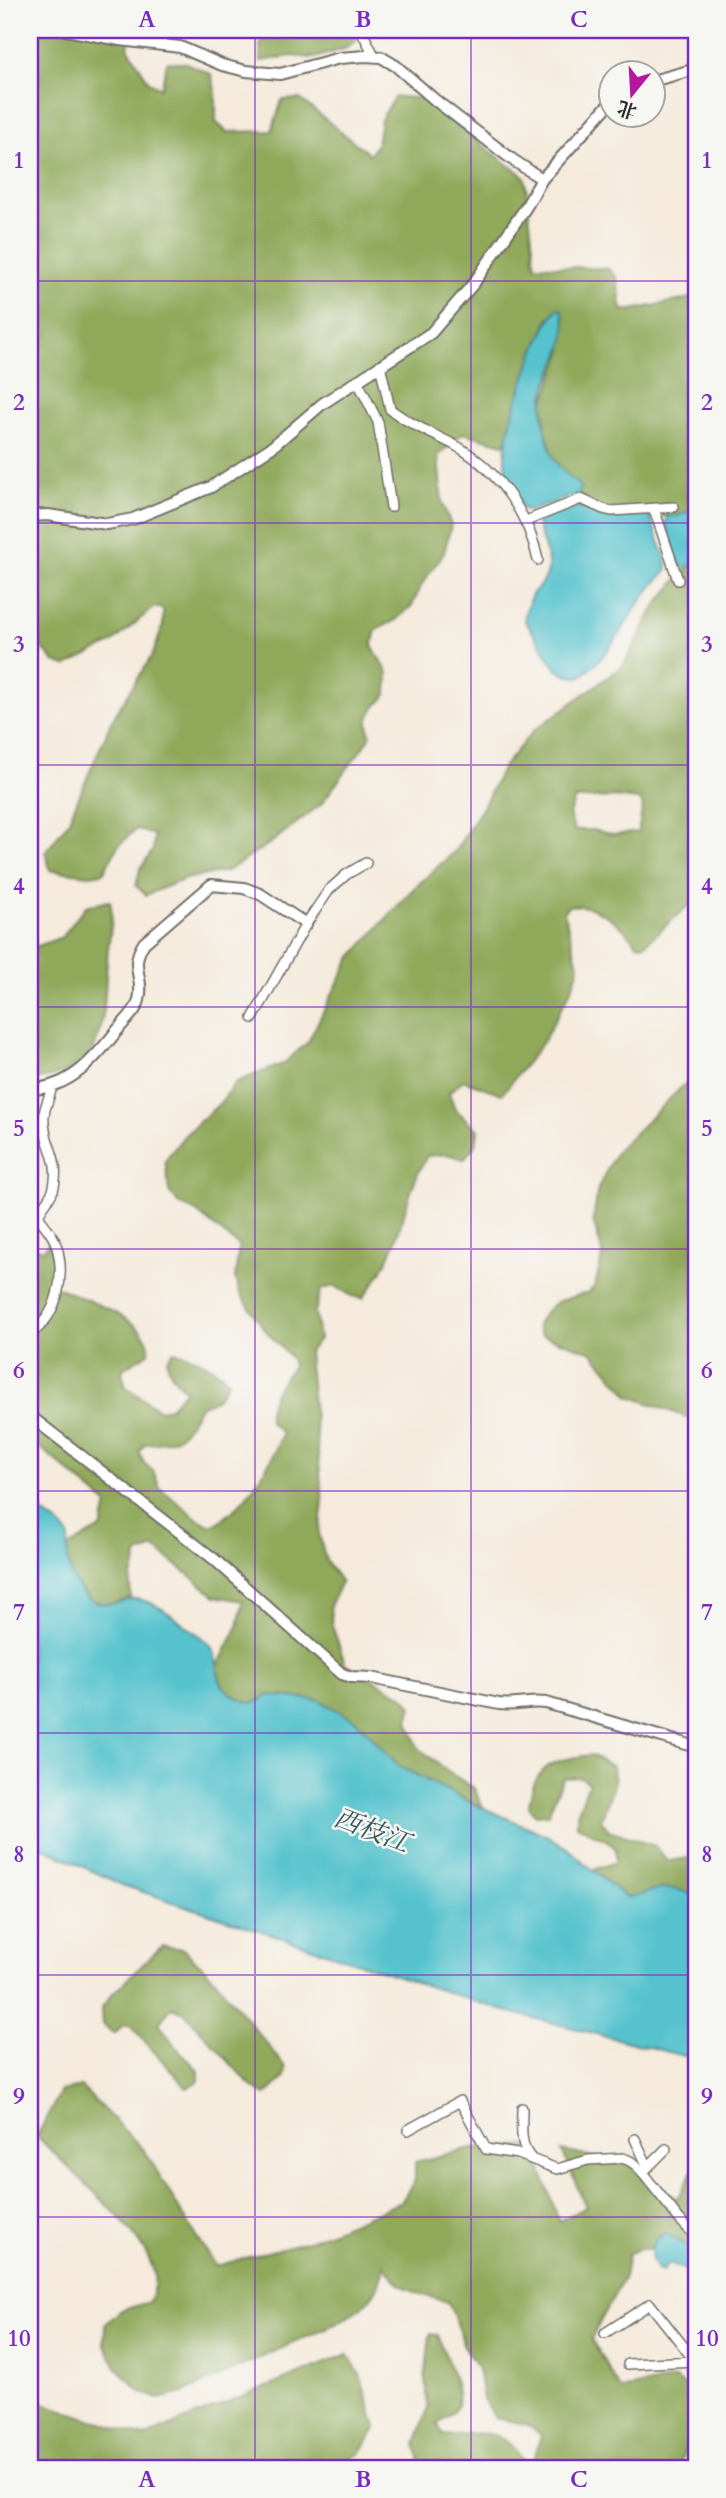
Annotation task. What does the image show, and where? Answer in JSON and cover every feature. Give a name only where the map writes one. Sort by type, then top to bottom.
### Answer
[{"type":"street","points":[[66,30],[180,47],[222,65],[246,71],[280,74],[340,58],[381,57],[396,66],[484,138],[542,179]]},
{"type":"street","points":[[361,30],[375,57]]},
{"type":"street","points":[[666,77],[696,69]]},
{"type":"street","points":[[30,516],[48,515],[107,524],[133,519],[211,487],[271,447],[322,404],[431,333],[474,283],[542,179],[596,120]]},
{"type":"street","points":[[380,365],[390,409],[474,458],[493,475],[526,520],[534,539],[538,560]]},
{"type":"street","points":[[357,380],[378,422],[391,507]]},
{"type":"street","points":[[526,520],[581,499],[603,509],[674,508]]},
{"type":"street","points":[[654,509],[678,580]]},
{"type":"street","points":[[253,1018],[329,890],[347,874],[366,863]]},
{"type":"street","points":[[30,1089],[52,1086],[86,1067],[138,1005],[142,989],[135,963],[144,943],[211,885],[252,891],[306,925]]},
{"type":"street","points":[[30,1334],[41,1327],[57,1299],[59,1278],[56,1244],[38,1216],[53,1191],[55,1178],[55,1159],[43,1122],[43,1112],[52,1086]]},
{"type":"street","points":[[30,1416],[214,1559],[342,1674],[499,1704],[515,1706],[531,1701],[546,1703],[696,1746]]},
{"type":"street","points":[[408,2130],[460,2101],[486,2148],[531,2158],[557,2169],[588,2160],[623,2158],[645,2170]]},
{"type":"street","points":[[522,2108],[523,2143],[531,2158]]},
{"type":"street","points":[[635,2139],[645,2170],[680,2220],[696,2236]]},
{"type":"street","points":[[645,2170],[666,2149]]},
{"type":"street","points":[[605,2333],[650,2304],[696,2361]]},
{"type":"street","points":[[628,2364],[696,2361]]},
{"type":"green space","points":[[30,30],[133,30],[128,47],[149,82],[161,88],[167,62],[186,63],[211,74],[216,93],[216,122],[227,132],[272,131],[282,100],[300,99],[369,154],[377,144],[381,119],[395,97],[420,98],[525,177],[535,265],[609,269],[617,278],[622,310],[696,297],[696,509],[677,516],[650,517],[641,514],[612,517],[580,507],[578,494],[581,488],[565,474],[553,458],[546,430],[543,404],[563,350],[549,318],[520,397],[507,445],[463,433],[438,456],[442,502],[451,525],[444,553],[422,584],[412,606],[396,620],[376,630],[372,646],[388,673],[387,694],[372,711],[368,721],[370,738],[321,804],[272,842],[227,871],[185,879],[146,895],[136,886],[140,869],[153,850],[154,835],[136,829],[118,846],[103,873],[89,875],[50,870],[46,852],[68,822],[113,718],[153,654],[163,625],[163,609],[154,607],[112,643],[66,666],[54,662],[30,633]]},
{"type":"green space","points":[[265,30],[366,30],[347,48],[315,58],[291,56],[261,61],[260,45]]},
{"type":"green space","points":[[696,563],[696,899],[644,945],[637,944],[607,916],[588,907],[568,906],[564,912],[579,968],[572,988],[543,1042],[502,1094],[463,1080],[449,1093],[455,1109],[478,1130],[476,1144],[464,1159],[446,1154],[427,1156],[412,1189],[391,1252],[363,1298],[352,1296],[335,1286],[321,1289],[315,1312],[319,1339],[308,1353],[323,1503],[319,1534],[326,1561],[341,1582],[330,1606],[332,1625],[345,1663],[404,1697],[412,1706],[408,1721],[418,1747],[445,1770],[474,1788],[483,1808],[400,1767],[379,1745],[319,1700],[268,1695],[259,1702],[248,1704],[222,1687],[216,1669],[238,1626],[243,1601],[215,1596],[155,1548],[138,1554],[130,1585],[131,1598],[111,1604],[92,1601],[81,1590],[68,1571],[67,1548],[102,1527],[107,1504],[30,1439],[30,1246],[44,1250],[50,1240],[54,1286],[112,1311],[140,1330],[148,1341],[149,1353],[124,1368],[122,1373],[126,1387],[159,1410],[169,1408],[186,1390],[175,1380],[169,1368],[167,1359],[174,1351],[204,1362],[228,1381],[218,1397],[201,1405],[180,1435],[167,1441],[145,1444],[139,1452],[144,1463],[153,1471],[160,1488],[198,1519],[211,1526],[223,1519],[244,1499],[271,1459],[282,1433],[269,1421],[270,1406],[279,1385],[293,1366],[291,1358],[264,1329],[240,1293],[235,1279],[239,1246],[195,1211],[179,1204],[169,1191],[165,1160],[184,1136],[220,1103],[236,1082],[283,1064],[308,1042],[350,959],[409,893],[455,851],[484,805],[503,767],[533,731],[623,666],[656,605],[687,568]],"holes":[[[613,797],[639,800],[643,805],[638,832],[614,835],[593,830],[574,830],[569,814],[575,799]]]},
{"type":"green space","points":[[110,901],[112,919],[104,1011],[96,1042],[90,1055],[81,1064],[57,1075],[30,1081],[30,952],[32,948],[62,937],[86,906]]},
{"type":"green space","points":[[696,1073],[696,1416],[686,1417],[629,1396],[592,1352],[541,1335],[537,1325],[543,1314],[556,1302],[589,1292],[595,1286],[603,1254],[593,1221],[598,1188],[617,1150]]},
{"type":"green space","points":[[591,1755],[612,1766],[615,1782],[601,1820],[609,1830],[655,1846],[668,1861],[696,1857],[696,1897],[688,1892],[650,1891],[637,1898],[625,1897],[593,1870],[616,1862],[616,1849],[608,1841],[577,1825],[577,1814],[589,1783],[581,1777],[563,1778],[548,1814],[535,1815],[529,1807],[535,1782],[547,1767],[566,1759]]},
{"type":"green space","points":[[162,1946],[183,1949],[214,1978],[286,2068],[285,2077],[265,2095],[251,2086],[184,2012],[172,2007],[159,2023],[175,2046],[199,2071],[199,2081],[187,2088],[130,2025],[123,2025],[115,2034],[102,2024],[101,2009],[111,1995]]},
{"type":"green space","points":[[81,2087],[145,2151],[216,2266],[311,2240],[401,2202],[415,2180],[415,2162],[472,2148],[532,2145],[559,2221],[586,2207],[562,2151],[626,2164],[678,2199],[696,2163],[696,2251],[666,2234],[660,2236],[650,2249],[639,2249],[628,2254],[624,2277],[591,2339],[621,2390],[675,2379],[696,2393],[696,2417],[680,2465],[686,2468],[421,2468],[416,2444],[428,2408],[425,2379],[430,2334],[438,2335],[458,2398],[454,2411],[437,2423],[443,2435],[492,2435],[511,2445],[526,2464],[533,2463],[541,2435],[526,2424],[495,2418],[483,2399],[478,2369],[463,2345],[448,2302],[419,2294],[403,2286],[384,2264],[379,2284],[369,2300],[337,2323],[183,2393],[159,2399],[140,2392],[116,2367],[104,2343],[105,2325],[120,2311],[149,2302],[154,2284],[152,2266],[144,2250],[117,2216],[37,2136],[61,2091]]},
{"type":"green space","points":[[348,2354],[360,2375],[376,2427],[360,2454],[327,2468],[30,2468],[30,2399],[144,2437]]},
{"type":"water","points":[[561,308],[565,333],[546,390],[543,416],[554,458],[581,488],[578,494],[529,511],[523,509],[509,482],[505,464],[506,449],[522,384],[549,322],[557,309]]},
{"type":"water","points":[[574,506],[612,517],[641,514],[650,517],[667,563],[666,572],[644,597],[605,654],[580,677],[568,676],[557,670],[524,619],[531,596],[544,580],[548,570],[537,521]]},
{"type":"water","points":[[696,509],[696,563],[687,568],[679,564],[665,523],[669,515],[677,516]]},
{"type":"water","name":"西枝江","points":[[30,1503],[61,1526],[69,1536],[70,1570],[80,1590],[87,1597],[109,1604],[139,1599],[166,1612],[211,1646],[220,1681],[230,1693],[240,1699],[255,1703],[268,1695],[319,1700],[357,1721],[400,1767],[474,1804],[546,1835],[567,1848],[625,1897],[669,1889],[696,1897],[696,2059],[498,2009],[122,1885],[30,1841]]},
{"type":"water","points":[[666,2234],[696,2251],[696,2275],[672,2264],[666,2266],[663,2271],[657,2269],[651,2248],[656,2240]]}]
